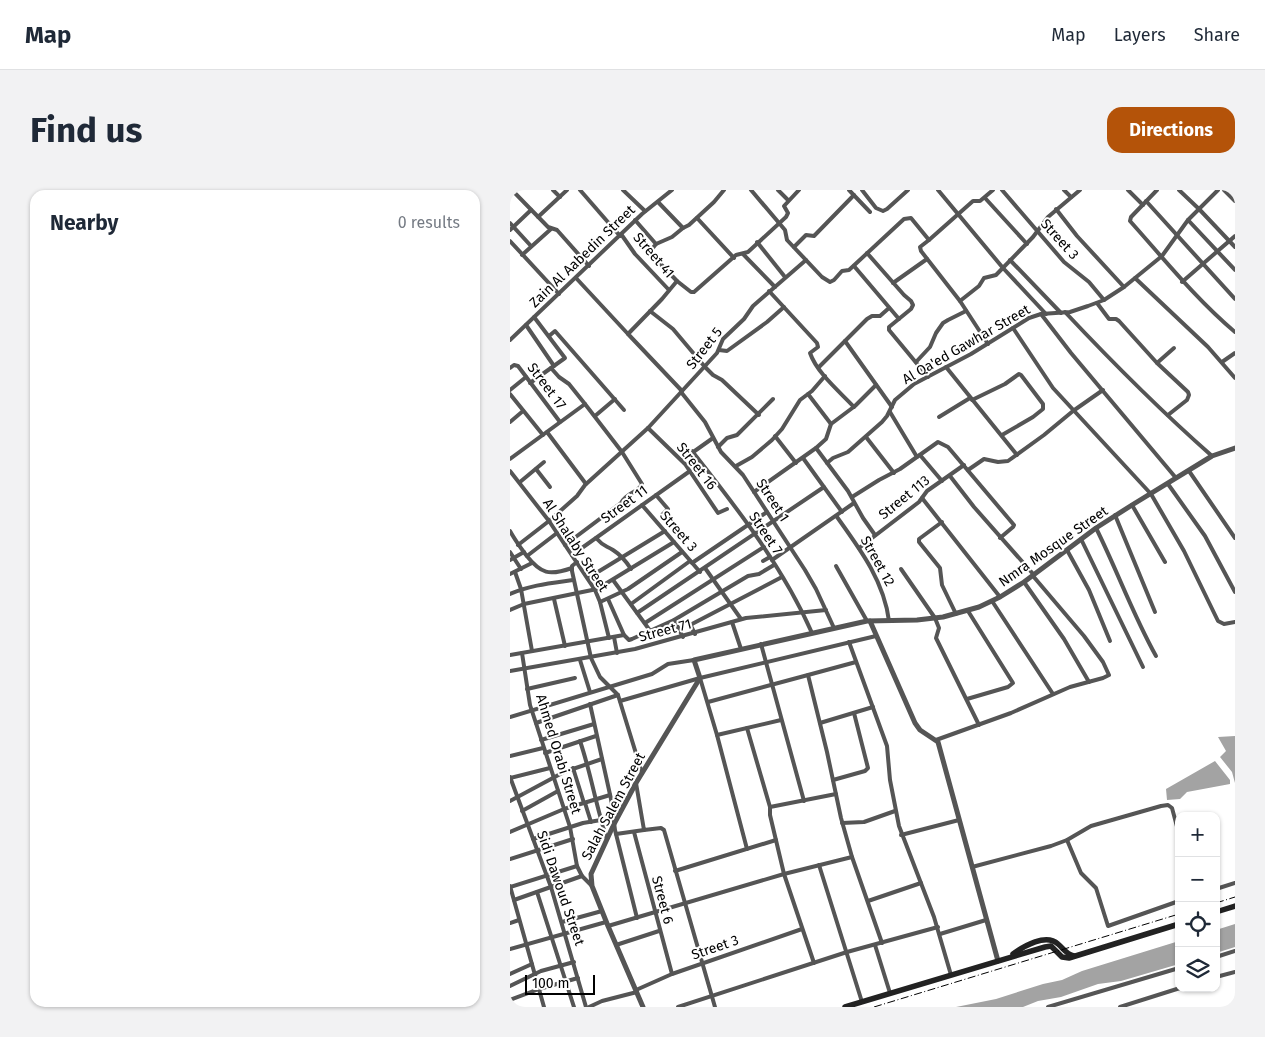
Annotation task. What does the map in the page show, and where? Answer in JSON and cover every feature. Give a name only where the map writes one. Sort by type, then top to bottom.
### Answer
[{"type":"main road","points":[[1220,911],[1235,906]]},
{"type":"main road","points":[[845,1007],[1049,946],[1064,958],[1069,958],[1175,925]]},
{"type":"street","points":[[512,190],[538,217],[552,229],[557,230],[589,266]]},
{"type":"street","points":[[554,190],[560,197]]},
{"type":"street","points":[[538,217],[567,190]]},
{"type":"street","name":"Street 41","points":[[580,190],[669,290]]},
{"type":"street","points":[[623,190],[645,211]]},
{"type":"street","name":"Zain Al Aabedin Street","points":[[510,340],[635,220],[672,190]]},
{"type":"street","points":[[724,190],[689,226],[683,228],[672,237],[656,244],[652,249],[651,254],[691,292],[694,292],[734,258],[739,254],[743,254],[779,224],[788,215],[783,207],[799,190]]},
{"type":"street","points":[[751,190],[786,232],[787,240],[830,282],[842,271],[850,270],[894,227],[908,217],[911,218],[929,240]]},
{"type":"street","points":[[778,190],[788,200]]},
{"type":"street","points":[[862,190],[876,208],[883,211],[908,190]]},
{"type":"street","points":[[938,190],[1044,314],[1071,353],[1177,479]]},
{"type":"street","points":[[988,344],[960,301],[920,249],[973,201],[979,202],[993,190]]},
{"type":"street","name":"Street 3","points":[[1002,190],[1064,262],[1089,282],[1104,300]]},
{"type":"street","points":[[1064,190],[1071,197]]},
{"type":"street","points":[[960,301],[979,286],[982,279],[996,276],[1027,244],[1043,222],[1080,190]]},
{"type":"street","points":[[1128,190],[1176,235],[1235,299]]},
{"type":"street","points":[[1157,190],[1129,220],[1162,256],[1182,282],[1235,332]]},
{"type":"street","points":[[1179,190],[1235,247]]},
{"type":"street","name":"Al Qa'ed Gawhar Street","points":[[827,462],[848,452],[866,437],[885,420],[895,400],[906,390],[928,377],[988,344],[1029,318],[1044,314],[1063,313],[1097,303],[1124,287],[1162,256],[1188,220],[1218,190]]},
{"type":"street","points":[[1224,190],[1235,201]]},
{"type":"street","points":[[794,247],[806,236],[814,236],[852,192],[870,212]]},
{"type":"street","points":[[985,198],[1027,244]]},
{"type":"street","points":[[658,202],[683,228]]},
{"type":"street","points":[[1056,209],[1077,236],[1124,287]]},
{"type":"street","points":[[531,210],[511,226],[531,246]]},
{"type":"street","points":[[697,218],[734,258]]},
{"type":"street","points":[[635,220],[656,244]]},
{"type":"street","points":[[1188,220],[1235,270]]},
{"type":"street","points":[[522,254],[552,229]]},
{"type":"street","points":[[1182,282],[1235,236]]},
{"type":"street","points":[[510,242],[559,294]]},
{"type":"street","points":[[757,242],[785,277]]},
{"type":"street","points":[[867,253],[913,304],[911,309],[889,330],[928,377]]},
{"type":"street","points":[[743,254],[775,287]]},
{"type":"street","points":[[893,283],[927,259]]},
{"type":"street","name":"Street 5","points":[[518,545],[577,496],[586,484],[648,428],[705,367],[719,350],[725,337],[744,319],[753,306],[806,260]]},
{"type":"street","points":[[1010,260],[1103,353],[1212,456]]},
{"type":"street","points":[[854,266],[899,319]]},
{"type":"street","name":"Street 1","points":[[576,278],[682,392],[705,422],[718,447],[736,466],[754,492],[816,589],[834,628]]},
{"type":"street","points":[[1135,278],[1208,347],[1235,378]]},
{"type":"street","points":[[628,334],[678,281]]},
{"type":"street","points":[[769,291],[818,345],[810,353],[825,376],[854,407]]},
{"type":"street","points":[[1097,303],[1109,319],[1119,321],[1157,363],[1190,395],[1187,400],[1168,415]]},
{"type":"street","points":[[719,350],[727,351],[784,307]]},
{"type":"street","points":[[819,367],[867,319],[872,316],[880,316],[889,308]]},
{"type":"street","points":[[650,311],[672,329],[713,375],[722,380],[758,415]]},
{"type":"street","points":[[916,362],[930,347],[936,333],[943,324],[966,311]]},
{"type":"street","points":[[530,382],[565,358],[534,317]]},
{"type":"street","points":[[526,325],[559,377],[569,384],[585,404],[622,452],[641,482],[641,487],[625,496],[621,502],[566,545]]},
{"type":"street","points":[[1013,328],[1040,371],[1073,410],[1151,494],[1184,551],[1218,621],[1224,624],[1235,622]]},
{"type":"street","points":[[549,336],[556,332],[624,410]]},
{"type":"street","points":[[845,341],[892,407]]},
{"type":"street","points":[[1157,363],[1174,348]]},
{"type":"street","points":[[1222,362],[1235,353]]},
{"type":"street","name":"Street 17","points":[[510,368],[516,365],[560,422]]},
{"type":"street","points":[[946,367],[1017,456]]},
{"type":"street","points":[[940,417],[972,399],[1005,384],[1019,374],[1043,404],[1043,409],[1002,435]]},
{"type":"street","points":[[736,466],[752,457],[782,429],[800,400],[825,376]]},
{"type":"street","points":[[510,390],[526,377]]},
{"type":"street","points":[[754,492],[816,448],[826,439],[831,424],[854,407],[876,385]]},
{"type":"street","points":[[968,470],[984,459],[1005,462],[1017,456],[1073,410],[1103,390]]},
{"type":"street","points":[[510,394],[543,435]]},
{"type":"street","points":[[808,394],[831,424]]},
{"type":"street","points":[[594,416],[614,399]]},
{"type":"street","points":[[718,447],[727,438],[737,435],[773,399]]},
{"type":"street","points":[[510,459],[585,404]]},
{"type":"street","points":[[510,422],[524,411]]},
{"type":"street","points":[[890,412],[919,456],[942,481]]},
{"type":"street","name":"Street 16","points":[[648,428],[682,460],[718,513],[727,509]]},
{"type":"street","points":[[547,432],[586,484]]},
{"type":"street","points":[[775,436],[796,463]]},
{"type":"street","points":[[866,437],[894,473]]},
{"type":"street","points":[[682,460],[692,451],[713,438]]},
{"type":"street","points":[[852,497],[894,473],[938,442],[948,447],[1014,525],[1000,538]]},
{"type":"street","points":[[816,448],[852,497],[875,535]]},
{"type":"street","name":"Nmra Mosque Street","points":[[510,717],[652,674],[668,664],[694,660],[868,621],[935,618],[968,611],[992,602],[1024,582],[1096,528],[1212,456],[1235,448]]},
{"type":"street","name":"Street 7","points":[[692,451],[764,548],[803,612],[812,633]]},
{"type":"street","points":[[803,458],[842,512]]},
{"type":"street","points":[[520,482],[544,462]]},
{"type":"street","name":"Street 113","points":[[859,548],[922,498],[927,491],[964,465]]},
{"type":"street","points":[[536,469],[550,487]]},
{"type":"street","name":"Al Shalaby Street","points":[[510,471],[566,545],[588,578],[600,602],[611,638],[618,653]]},
{"type":"street","name":"Street 11","points":[[572,555],[690,471]]},
{"type":"street","points":[[1189,471],[1235,538]]},
{"type":"street","points":[[936,740],[979,725],[1053,694],[1109,675],[1109,672],[1084,636],[950,476]]},
{"type":"street","points":[[1168,484],[1205,536],[1235,592]]},
{"type":"street","points":[[637,613],[824,487]]},
{"type":"street","points":[[656,495],[668,510],[662,515]]},
{"type":"street","points":[[922,498],[1000,597]]},
{"type":"street","points":[[608,599],[624,635],[628,640],[632,640],[674,620],[748,576],[760,574],[772,561],[837,517],[854,503]]},
{"type":"street","name":"Street 3","points":[[642,505],[700,572]]},
{"type":"street","points":[[1132,505],[1165,562]]},
{"type":"street","points":[[631,604],[767,512]]},
{"type":"street","points":[[1115,516],[1155,612]]},
{"type":"street","name":"Street 12","points":[[837,517],[859,548],[882,589],[887,603],[889,621]]},
{"type":"street","points":[[942,522],[919,539],[919,542],[940,568],[942,585],[956,614]]},
{"type":"street","points":[[1096,528],[1117,570],[1144,634],[1156,656]]},
{"type":"street","points":[[510,531],[518,545],[537,568],[546,572],[556,572],[572,568],[577,562]]},
{"type":"street","points":[[588,578],[665,531]]},
{"type":"street","points":[[527,556],[557,533]]},
{"type":"street","points":[[596,538],[602,545],[611,548],[623,557],[631,568]]},
{"type":"street","points":[[1082,539],[1143,667]]},
{"type":"street","points":[[510,543],[515,540]]},
{"type":"street","points":[[510,610],[524,604],[595,590],[674,542]]},
{"type":"street","points":[[645,623],[764,548]]},
{"type":"street","points":[[1067,550],[1089,590],[1110,641]]},
{"type":"street","points":[[510,552],[512,559],[521,569]]},
{"type":"street","points":[[512,559],[524,552]]},
{"type":"street","points":[[600,602],[622,592],[682,552]]},
{"type":"street","points":[[763,561],[772,561]]},
{"type":"street","points":[[510,574],[532,563]]},
{"type":"street","points":[[836,566],[876,636],[915,724],[920,730],[936,740],[939,746],[998,960]]},
{"type":"street","points":[[572,568],[591,658],[600,677],[618,695],[642,773]]},
{"type":"street","points":[[705,568],[741,619]]},
{"type":"street","points":[[902,569],[935,618],[939,628],[936,638],[979,725]]},
{"type":"street","points":[[515,572],[521,589],[532,652]]},
{"type":"street","points":[[695,634],[691,625],[782,577]]},
{"type":"street","points":[[510,594],[521,589],[574,580]]},
{"type":"street","points":[[613,580],[651,632]]},
{"type":"street","points":[[1024,582],[1064,639],[1089,682]]},
{"type":"street","points":[[554,599],[565,646]]},
{"type":"street","points":[[992,602],[1053,694]]},
{"type":"street","name":"Street 71","points":[[510,671],[618,653],[695,634],[741,619],[826,610]]},
{"type":"street","points":[[967,699],[1008,686],[1013,682],[968,611]]},
{"type":"street","points":[[674,620],[683,636]]},
{"type":"street","points":[[732,622],[740,649]]},
{"type":"street","points":[[510,655],[624,635]]},
{"type":"street","points":[[620,701],[700,678],[876,636]]},
{"type":"street","points":[[849,642],[888,752],[895,811],[901,834],[938,927],[951,974]]},
{"type":"street","points":[[760,644],[804,801]]},
{"type":"street","name":"Ahmed Orabi Street","points":[[522,653],[532,710],[570,827],[577,866],[582,876],[592,886]]},
{"type":"street","points":[[580,660],[590,692]]},
{"type":"street","points":[[694,660],[708,702],[747,849]]},
{"type":"street","points":[[708,702],[856,662]]},
{"type":"street","points":[[808,675],[834,780],[842,823],[882,943]]},
{"type":"street","points":[[527,689],[574,678]]},
{"type":"street","name":"Salah Salem Street","points":[[592,886],[591,874],[593,868],[614,824],[642,773],[700,678]]},
{"type":"street","points":[[536,723],[618,695]]},
{"type":"street","points":[[590,704],[610,795],[616,834],[637,918]]},
{"type":"street","points":[[820,723],[873,707]]},
{"type":"street","points":[[834,780],[868,768],[854,713]]},
{"type":"street","points":[[717,735],[781,720]]},
{"type":"street","points":[[541,740],[594,724]]},
{"type":"street","points":[[747,728],[770,807],[784,874],[814,963]]},
{"type":"street","points":[[510,756],[544,750],[596,736]]},
{"type":"street","points":[[580,741],[588,763],[607,839]]},
{"type":"street","points":[[510,800],[553,777],[602,758]]},
{"type":"street","points":[[510,778],[550,768]]},
{"type":"street","points":[[574,768],[591,822]]},
{"type":"street","name":"Sidi Dawoud Street","points":[[510,778],[547,875],[578,978],[589,1007]]},
{"type":"street","points":[[636,784],[644,830]]},
{"type":"street","points":[[522,811],[558,791]]},
{"type":"street","points":[[770,807],[836,794]]},
{"type":"street","points":[[510,832],[564,809],[610,795]]},
{"type":"street","points":[[972,867],[1044,848],[1067,840],[1091,826],[1165,805],[1172,808],[1175,819]]},
{"type":"street","points":[[842,823],[864,822],[895,811]]},
{"type":"street","points":[[533,839],[570,827],[601,820]]},
{"type":"street","points":[[901,834],[959,820]]},
{"type":"street","points":[[616,834],[663,828],[715,1007]]},
{"type":"street","name":"Street 6","points":[[634,832],[672,974]]},
{"type":"street","points":[[510,859],[573,840]]},
{"type":"street","points":[[675,870],[776,840]]},
{"type":"street","points":[[1067,840],[1081,873],[1096,888],[1108,926],[1176,902]]},
{"type":"street","points":[[510,949],[566,933],[637,918],[784,874],[852,857]]},
{"type":"street","points":[[819,865],[862,1002]]},
{"type":"street","points":[[544,1007],[510,887],[577,866]]},
{"type":"street","points":[[514,900],[582,876]]},
{"type":"street","points":[[868,901],[921,883]]},
{"type":"street","points":[[1220,888],[1235,883]]},
{"type":"street","points":[[592,886],[643,1007]]},
{"type":"street","points":[[537,892],[574,1007]]},
{"type":"street","points":[[510,911],[516,909]]},
{"type":"street","points":[[562,922],[602,911]]},
{"type":"street","points":[[510,923],[519,920]]},
{"type":"street","points":[[940,934],[986,920]]},
{"type":"street","points":[[678,1007],[847,952],[938,927]]},
{"type":"street","name":"Street 3","points":[[589,1007],[636,991],[672,974],[702,963],[802,929]]},
{"type":"street","points":[[616,945],[659,931]]},
{"type":"street","points":[[875,944],[890,993]]},
{"type":"street","points":[[1220,956],[1235,952]]},
{"type":"street","points":[[510,986],[535,976],[542,971],[574,962]]},
{"type":"street","points":[[510,974],[532,964]]},
{"type":"street","points":[[1048,1007],[1175,969]]},
{"type":"street","points":[[1220,976],[1235,972]]},
{"type":"street","points":[[510,1000],[538,989],[578,978]]},
{"type":"street","points":[[1120,1007],[1175,990]]},
{"type":"shaded area","points":[[1235,736],[1235,783],[1232,772],[1220,757],[1226,751],[1218,737]]},
{"type":"shaded area","points":[[1215,761],[1230,780],[1230,784],[1187,792],[1180,799],[1167,800],[1166,789]]},
{"type":"shaded area","points":[[1235,924],[1235,947],[1220,952],[1220,929]]},
{"type":"shaded area","points":[[1175,942],[1175,965],[1121,981],[1098,984],[1061,997],[1038,1001],[1023,1007],[956,1007],[996,999],[1062,980],[1082,971]]},
{"type":"railway","points":[[1219,902],[1235,897]]},
{"type":"railway","points":[[874,1007],[1175,915]]}]
